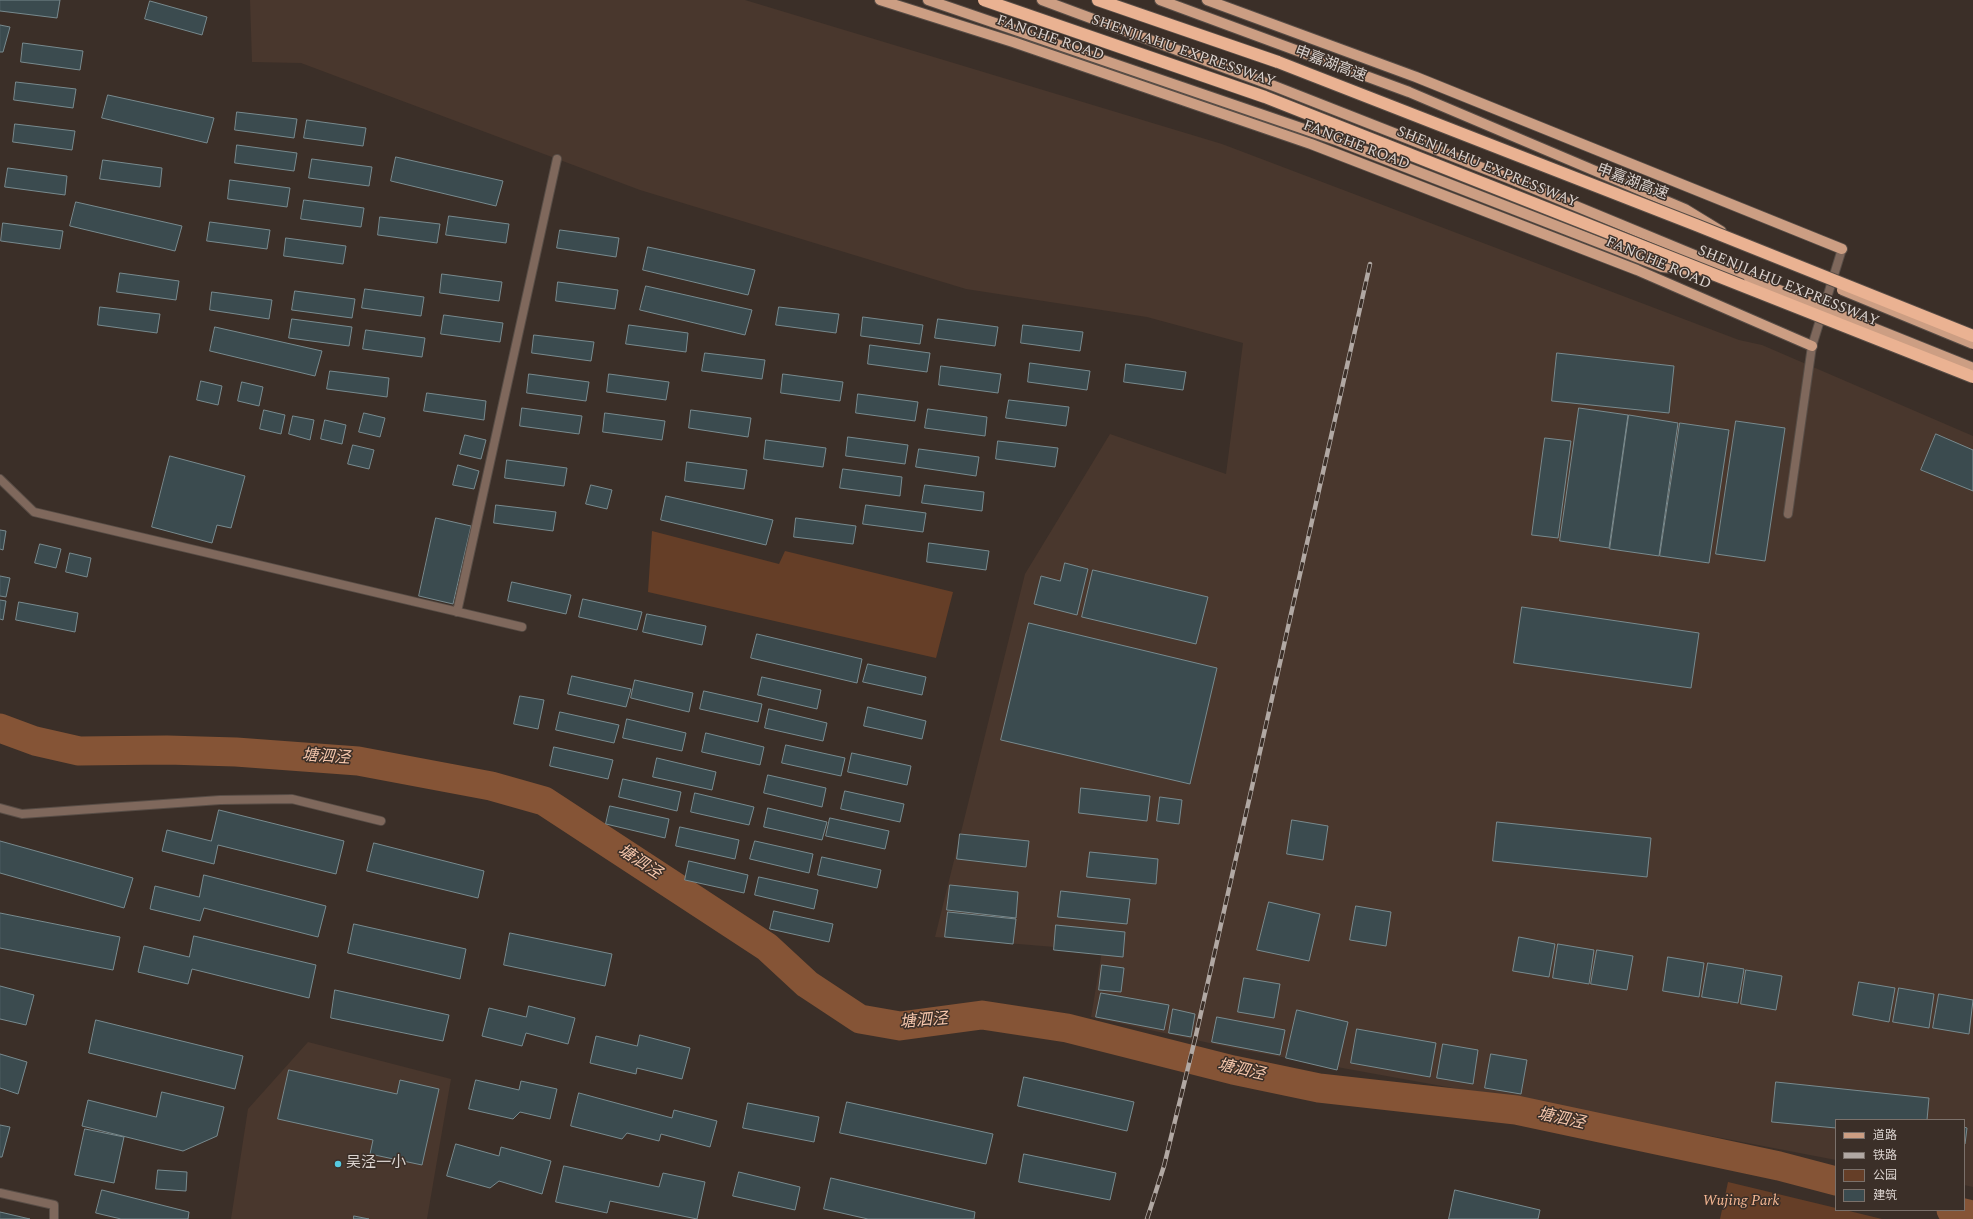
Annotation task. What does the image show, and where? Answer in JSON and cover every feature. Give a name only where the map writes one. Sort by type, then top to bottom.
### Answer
[{"type":"highway","name":"SHENJIAHU EXPRESSWAY","points":[[984,0],[1265,97],[1973,377]]},
{"type":"highway","name":"SHENJIAHU EXPRESSWAY","points":[[1098,0],[1278,62]]},
{"type":"highway","name":"申嘉湖高速","points":[[1278,62],[1696,225],[1973,336]]},
{"type":"main road","name":"FANGHE ROAD","points":[[880,0],[1013,42],[1311,144],[1637,270],[1812,346]]},
{"type":"main road","points":[[928,0],[1336,140],[1662,267],[1749,278]]},
{"type":"main road","name":"FANGHE ROAD","points":[[1042,0],[1288,92],[1508,178],[1749,278],[1973,368]]},
{"type":"main road","points":[[1111,0],[1322,75],[1973,344]]},
{"type":"main road","points":[[1160,0],[1409,92],[1670,202],[1685,209],[1762,256]]},
{"type":"main road","points":[[1207,0],[1416,77],[1842,249]]},
{"type":"lane","points":[[458,612],[557,159]]},
{"type":"lane","points":[[1788,514],[1812,346],[1842,249]]},
{"type":"lane","points":[[0,479],[34,512],[522,627]]},
{"type":"lane","points":[[0,808],[22,814],[220,800],[292,799],[381,821]]},
{"type":"lane","points":[[0,1193],[54,1205],[54,1219]]},
{"type":"shaded area","points":[[250,0],[745,0],[1222,144],[1739,340],[1762,345],[1973,436],[1973,1187],[1965,1185],[1965,1119],[1835,1119],[1835,1160],[1591,1113],[1232,1048],[1091,1017],[1102,951],[935,937],[1025,574],[1110,434],[1226,474],[1243,343],[1147,317],[966,289],[640,190],[301,63],[252,62]]},
{"type":"shaded area","name":"吴泾一小","points":[[308,1042],[451,1079],[427,1219],[231,1219],[248,1109]]},
{"type":"green space","points":[[652,531],[779,564],[785,551],[953,592],[936,658],[648,592]]},
{"type":"green space","name":"Wujing Park","points":[[1728,1182],[1835,1208],[1835,1211],[1849,1211],[1882,1219],[1720,1219]]},
{"type":"building","points":[[0,0],[60,0],[57,18],[0,11]]},
{"type":"building","points":[[150,1],[207,17],[202,35],[145,19]]},
{"type":"building","points":[[0,25],[10,27],[3,52],[0,52]]},
{"type":"building","points":[[23,43],[83,51],[80,70],[21,62]]},
{"type":"building","points":[[16,82],[76,89],[73,108],[14,100]]},
{"type":"building","points":[[108,95],[214,118],[207,143],[102,118]]},
{"type":"building","points":[[237,112],[297,119],[294,138],[235,130]]},
{"type":"building","points":[[307,120],[366,128],[363,146],[304,138]]},
{"type":"building","points":[[15,124],[75,131],[72,150],[13,142]]},
{"type":"building","points":[[237,145],[297,153],[294,171],[235,163]]},
{"type":"building","points":[[396,157],[503,181],[496,206],[391,181]]},
{"type":"building","points":[[312,159],[372,167],[369,186],[309,178]]},
{"type":"building","points":[[103,160],[162,168],[160,187],[100,179]]},
{"type":"building","points":[[8,168],[67,176],[65,195],[5,187]]},
{"type":"building","points":[[230,180],[290,188],[287,207],[228,199]]},
{"type":"building","points":[[304,200],[364,208],[361,227],[301,219]]},
{"type":"building","points":[[76,202],[182,226],[175,251],[70,226]]},
{"type":"building","points":[[449,216],[509,224],[506,243],[446,235]]},
{"type":"building","points":[[380,217],[440,224],[437,243],[378,235]]},
{"type":"building","points":[[210,222],[270,230],[267,249],[207,241]]},
{"type":"building","points":[[3,223],[63,231],[60,249],[1,241]]},
{"type":"building","points":[[560,230],[619,238],[616,257],[557,248]]},
{"type":"building","points":[[286,238],[346,246],[343,264],[284,256]]},
{"type":"building","points":[[648,247],[755,270],[748,295],[643,270]]},
{"type":"building","points":[[120,273],[179,281],[176,300],[117,292]]},
{"type":"building","points":[[442,274],[502,282],[499,301],[440,293]]},
{"type":"building","points":[[558,282],[618,290],[615,309],[556,301]]},
{"type":"building","points":[[646,286],[752,310],[745,335],[640,310]]},
{"type":"building","points":[[365,289],[424,297],[421,316],[362,308]]},
{"type":"building","points":[[295,291],[355,299],[352,318],[292,310]]},
{"type":"building","points":[[212,292],[272,300],[269,319],[210,310]]},
{"type":"building","points":[[100,307],[160,314],[157,333],[98,325]]},
{"type":"building","points":[[779,307],[839,314],[836,333],[776,325]]},
{"type":"building","points":[[444,315],[503,323],[500,342],[441,334]]},
{"type":"building","points":[[863,317],[923,325],[920,344],[861,336]]},
{"type":"building","points":[[292,319],[352,327],[349,346],[289,338]]},
{"type":"building","points":[[938,319],[998,327],[995,346],[935,338]]},
{"type":"building","points":[[629,325],[688,333],[686,352],[626,344]]},
{"type":"building","points":[[1023,325],[1083,332],[1080,351],[1021,343]]},
{"type":"building","points":[[215,327],[322,351],[315,376],[210,351]]},
{"type":"building","points":[[366,330],[425,338],[422,357],[363,349]]},
{"type":"building","points":[[534,335],[594,342],[591,361],[532,353]]},
{"type":"building","points":[[870,345],[930,353],[927,372],[868,364]]},
{"type":"building","points":[[705,353],[765,360],[762,379],[702,371]]},
{"type":"building","points":[[1557,353],[1674,366],[1669,413],[1552,401]]},
{"type":"building","points":[[1030,363],[1090,371],[1087,390],[1028,382]]},
{"type":"building","points":[[1126,364],[1186,372],[1183,390],[1124,382]]},
{"type":"building","points":[[941,366],[1001,374],[998,393],[939,385]]},
{"type":"building","points":[[330,371],[389,378],[387,397],[327,389]]},
{"type":"building","points":[[529,374],[589,382],[586,401],[527,393]]},
{"type":"building","points":[[609,374],[669,382],[666,400],[607,392]]},
{"type":"building","points":[[783,374],[843,382],[840,401],[781,393]]},
{"type":"building","points":[[201,381],[222,386],[218,405],[197,400]]},
{"type":"building","points":[[242,382],[263,387],[259,406],[238,401]]},
{"type":"building","points":[[427,393],[486,401],[484,420],[424,411]]},
{"type":"building","points":[[858,394],[918,402],[915,421],[856,413]]},
{"type":"building","points":[[1009,400],[1069,407],[1066,426],[1006,418]]},
{"type":"building","points":[[522,408],[582,416],[579,434],[520,426]]},
{"type":"building","points":[[1579,408],[1628,415],[1609,548],[1560,541]]},
{"type":"building","points":[[928,409],[987,417],[985,436],[925,428]]},
{"type":"building","points":[[264,410],[285,415],[281,434],[260,429]]},
{"type":"building","points":[[691,410],[751,418],[748,437],[689,428]]},
{"type":"building","points":[[364,413],[385,418],[380,437],[359,432]]},
{"type":"building","points":[[605,413],[665,421],[662,440],[603,432]]},
{"type":"building","points":[[1629,415],[1678,423],[1659,556],[1610,549]]},
{"type":"building","points":[[293,416],[314,420],[310,440],[289,434]]},
{"type":"building","points":[[325,420],[346,425],[342,444],[321,439]]},
{"type":"building","points":[[1736,421],[1785,428],[1765,561],[1716,554]]},
{"type":"building","points":[[1680,423],[1729,430],[1709,563],[1660,556]]},
{"type":"building","points":[[1936,434],[1973,450],[1973,491],[1921,470]]},
{"type":"building","points":[[465,435],[486,440],[481,459],[460,454]]},
{"type":"building","points":[[848,437],[908,445],[905,464],[846,456]]},
{"type":"building","points":[[1545,438],[1571,441],[1558,538],[1532,535]]},
{"type":"building","points":[[766,440],[826,448],[823,467],[764,459]]},
{"type":"building","points":[[998,441],[1058,448],[1055,467],[996,459]]},
{"type":"building","points":[[353,445],[374,450],[369,469],[348,464]]},
{"type":"building","points":[[919,449],[979,457],[976,476],[916,467]]},
{"type":"building","points":[[170,456],[245,476],[231,528],[217,525],[212,543],[152,527]]},
{"type":"building","points":[[507,460],[567,468],[564,486],[505,478]]},
{"type":"building","points":[[687,462],[747,470],[744,489],[685,481]]},
{"type":"building","points":[[458,465],[479,471],[474,489],[453,485]]},
{"type":"building","points":[[843,469],[902,477],[900,496],[840,488]]},
{"type":"building","points":[[591,485],[612,490],[607,509],[586,504]]},
{"type":"building","points":[[925,485],[984,492],[982,511],[922,503]]},
{"type":"building","points":[[666,496],[773,520],[766,545],[661,520]]},
{"type":"building","points":[[496,505],[556,512],[553,531],[494,523]]},
{"type":"building","points":[[866,505],[926,513],[923,532],[863,524]]},
{"type":"building","points":[[436,518],[471,526],[453,604],[419,596]]},
{"type":"building","points":[[796,518],[856,526],[853,544],[794,537]]},
{"type":"building","points":[[0,530],[6,531],[3,550],[0,549]]},
{"type":"building","points":[[929,543],[989,551],[986,570],[927,562]]},
{"type":"building","points":[[40,544],[61,549],[56,568],[35,563]]},
{"type":"building","points":[[70,553],[91,558],[87,577],[66,572]]},
{"type":"building","points":[[1065,563],[1088,569],[1077,615],[1034,604],[1041,576],[1060,581]]},
{"type":"building","points":[[1093,570],[1208,597],[1196,644],[1082,617]]},
{"type":"building","points":[[0,576],[10,578],[6,597],[0,596]]},
{"type":"building","points":[[512,582],[571,595],[566,614],[508,601]]},
{"type":"building","points":[[583,599],[642,612],[637,630],[579,617]]},
{"type":"building","points":[[0,600],[6,601],[3,620],[0,619]]},
{"type":"building","points":[[19,602],[78,613],[75,632],[16,620]]},
{"type":"building","points":[[1522,607],[1699,633],[1691,688],[1514,663]]},
{"type":"building","points":[[647,614],[706,626],[702,645],[643,632]]},
{"type":"building","points":[[1029,623],[1217,668],[1190,784],[1001,740]]},
{"type":"building","points":[[757,634],[862,659],[857,683],[751,658]]},
{"type":"building","points":[[868,664],[926,677],[922,695],[863,682]]},
{"type":"building","points":[[572,676],[631,689],[626,707],[568,694]]},
{"type":"building","points":[[762,677],[821,690],[817,709],[758,695]]},
{"type":"building","points":[[635,680],[693,693],[689,712],[631,698]]},
{"type":"building","points":[[704,691],[762,704],[758,722],[700,709]]},
{"type":"building","points":[[520,696],[544,700],[538,729],[514,724]]},
{"type":"building","points":[[868,707],[926,721],[922,739],[864,726]]},
{"type":"building","points":[[769,709],[827,723],[823,741],[765,728]]},
{"type":"building","points":[[560,712],[619,725],[614,743],[556,730]]},
{"type":"building","points":[[627,719],[686,733],[682,751],[623,738]]},
{"type":"building","points":[[706,733],[764,747],[760,765],[702,752]]},
{"type":"building","points":[[786,745],[845,758],[841,776],[782,763]]},
{"type":"building","points":[[554,747],[613,760],[608,779],[550,766]]},
{"type":"building","points":[[852,753],[911,766],[907,785],[848,772]]},
{"type":"building","points":[[657,758],[716,772],[712,790],[653,777]]},
{"type":"building","points":[[768,775],[826,788],[822,807],[764,793]]},
{"type":"building","points":[[623,779],[681,792],[677,811],[619,797]]},
{"type":"building","points":[[1081,788],[1150,796],[1147,821],[1079,813]]},
{"type":"building","points":[[845,791],[904,804],[900,822],[841,809]]},
{"type":"building","points":[[695,793],[754,807],[749,825],[691,812]]},
{"type":"building","points":[[1160,797],[1182,800],[1179,824],[1157,821]]},
{"type":"building","points":[[610,806],[669,819],[665,838],[606,824]]},
{"type":"building","points":[[768,808],[827,822],[822,840],[764,827]]},
{"type":"building","points":[[219,810],[344,841],[336,874],[218,845],[214,864],[162,851],[167,830],[211,841]]},
{"type":"building","points":[[830,818],[889,831],[885,849],[826,836]]},
{"type":"building","points":[[1292,820],[1328,826],[1323,860],[1287,854]]},
{"type":"building","points":[[1497,822],[1651,838],[1647,877],[1493,861]]},
{"type":"building","points":[[680,827],[739,840],[735,859],[676,846]]},
{"type":"building","points":[[960,834],[1029,841],[1026,867],[957,859]]},
{"type":"building","points":[[0,841],[133,878],[124,908],[0,873]]},
{"type":"building","points":[[755,841],[813,854],[809,873],[750,859]]},
{"type":"building","points":[[374,843],[484,871],[478,898],[367,871]]},
{"type":"building","points":[[1090,852],[1158,859],[1156,884],[1087,877]]},
{"type":"building","points":[[822,857],[881,870],[877,888],[818,875]]},
{"type":"building","points":[[689,861],[748,875],[744,893],[685,880]]},
{"type":"building","points":[[204,875],[326,906],[318,937],[204,908],[200,921],[150,909],[155,886],[199,897]]},
{"type":"building","points":[[759,877],[818,890],[814,909],[755,895]]},
{"type":"building","points":[[950,885],[1018,892],[1016,918],[947,910]]},
{"type":"building","points":[[1061,891],[1130,899],[1127,924],[1058,917]]},
{"type":"building","points":[[1269,902],[1320,914],[1309,961],[1257,950]]},
{"type":"building","points":[[1356,906],[1391,912],[1386,946],[1350,940]]},
{"type":"building","points":[[774,911],[833,924],[829,942],[770,929]]},
{"type":"building","points":[[948,912],[1016,919],[1013,944],[945,937]]},
{"type":"building","points":[[0,913],[120,937],[113,970],[0,948]]},
{"type":"building","points":[[354,924],[466,949],[460,979],[348,953]]},
{"type":"building","points":[[1056,925],[1125,932],[1123,957],[1054,950]]},
{"type":"building","points":[[510,933],[612,954],[605,986],[504,965]]},
{"type":"building","points":[[194,936],[316,965],[309,998],[192,969],[188,984],[138,972],[144,946],[189,957]]},
{"type":"building","points":[[1519,937],[1555,944],[1549,977],[1513,971]]},
{"type":"building","points":[[1558,944],[1594,950],[1589,984],[1553,978]]},
{"type":"building","points":[[1597,950],[1633,956],[1627,990],[1591,984]]},
{"type":"building","points":[[1668,957],[1704,963],[1699,997],[1663,991]]},
{"type":"building","points":[[1708,963],[1744,969],[1738,1003],[1702,997]]},
{"type":"building","points":[[1102,965],[1124,968],[1121,992],[1099,990]]},
{"type":"building","points":[[1746,970],[1782,976],[1776,1010],[1741,1004]]},
{"type":"building","points":[[1244,978],[1280,984],[1274,1018],[1238,1012]]},
{"type":"building","points":[[1859,982],[1895,988],[1889,1022],[1853,1015]]},
{"type":"building","points":[[0,986],[34,995],[26,1025],[0,1019]]},
{"type":"building","points":[[1899,988],[1934,994],[1929,1028],[1893,1022]]},
{"type":"building","points":[[335,990],[449,1015],[443,1041],[331,1018]]},
{"type":"building","points":[[1101,993],[1169,1005],[1164,1030],[1096,1017]]},
{"type":"building","points":[[1939,994],[1973,1000],[1969,1034],[1933,1028]]},
{"type":"building","points":[[529,1006],[575,1018],[568,1044],[526,1033],[522,1046],[482,1036],[489,1008],[526,1017]]},
{"type":"building","points":[[1173,1009],[1195,1014],[1191,1037],[1169,1033]]},
{"type":"building","points":[[1297,1010],[1348,1022],[1337,1070],[1286,1058]]},
{"type":"building","points":[[1217,1017],[1285,1030],[1280,1055],[1212,1042]]},
{"type":"building","points":[[96,1020],[243,1056],[235,1089],[89,1053]]},
{"type":"building","points":[[1357,1029],[1436,1043],[1430,1077],[1351,1063]]},
{"type":"building","points":[[640,1035],[690,1048],[682,1079],[637,1068],[636,1074],[590,1063],[596,1036],[637,1046]]},
{"type":"building","points":[[1443,1044],[1478,1050],[1473,1084],[1437,1078]]},
{"type":"building","points":[[0,1054],[27,1062],[18,1094],[0,1088]]},
{"type":"building","points":[[1491,1054],[1527,1060],[1521,1094],[1485,1088]]},
{"type":"building","points":[[289,1070],[397,1094],[400,1080],[439,1089],[422,1165],[370,1154],[373,1140],[278,1119]]},
{"type":"building","points":[[1024,1077],[1134,1102],[1127,1131],[1018,1106]]},
{"type":"building","points":[[476,1080],[519,1090],[521,1081],[557,1089],[550,1119],[520,1112],[513,1119],[469,1109]]},
{"type":"building","points":[[1776,1082],[1929,1098],[1927,1119],[1835,1119],[1835,1128],[1772,1122]]},
{"type":"building","points":[[162,1092],[224,1107],[217,1136],[183,1151],[82,1126],[88,1100],[156,1117]]},
{"type":"building","points":[[579,1093],[672,1118],[674,1110],[717,1121],[710,1147],[661,1134],[659,1141],[627,1133],[622,1139],[571,1126]]},
{"type":"building","points":[[847,1102],[993,1134],[986,1164],[840,1133]]},
{"type":"building","points":[[748,1103],[819,1117],[814,1142],[743,1128]]},
{"type":"building","points":[[0,1125],[10,1127],[2,1157],[0,1157]]},
{"type":"building","points":[[1965,1127],[1967,1128],[1965,1144]]},
{"type":"building","points":[[85,1129],[124,1137],[114,1183],[75,1175]]},
{"type":"building","points":[[456,1144],[499,1156],[501,1147],[551,1161],[542,1194],[499,1181],[490,1188],[447,1176]]},
{"type":"building","points":[[1024,1154],[1116,1173],[1110,1200],[1019,1182]]},
{"type":"building","points":[[564,1166],[659,1187],[663,1173],[705,1182],[697,1219],[610,1201],[607,1213],[556,1202]]},
{"type":"building","points":[[158,1170],[187,1172],[186,1191],[156,1189]]},
{"type":"building","points":[[739,1172],[800,1187],[795,1210],[733,1196]]},
{"type":"building","points":[[831,1178],[975,1212],[974,1219],[868,1219],[824,1209]]},
{"type":"building","points":[[102,1190],[189,1212],[188,1219],[121,1219],[96,1213]]},
{"type":"building","points":[[1455,1190],[1540,1210],[1538,1219],[1449,1219]]},
{"type":"building","points":[[0,1212],[30,1219],[0,1219]]},
{"type":"building","points":[[354,1216],[369,1219],[354,1219]]},
{"type":"waterway","name":"塘泗泾","points":[[0,728],[35,741],[79,751],[167,750],[236,752],[358,761],[491,786],[544,801],[767,947],[807,984],[860,1019],[900,1026],[982,1015],[1067,1028],[1233,1070],[1319,1088],[1516,1110],[1779,1166],[1835,1181]]},
{"type":"waterway","name":"塘泗泾","points":[[1955,1211],[1973,1215]]},
{"type":"railway","points":[[1147,1219],[1164,1166],[1196,1035],[1370,264]]},
{"type":"place","name":"吴泾一小","points":[[338,1164]]}]
